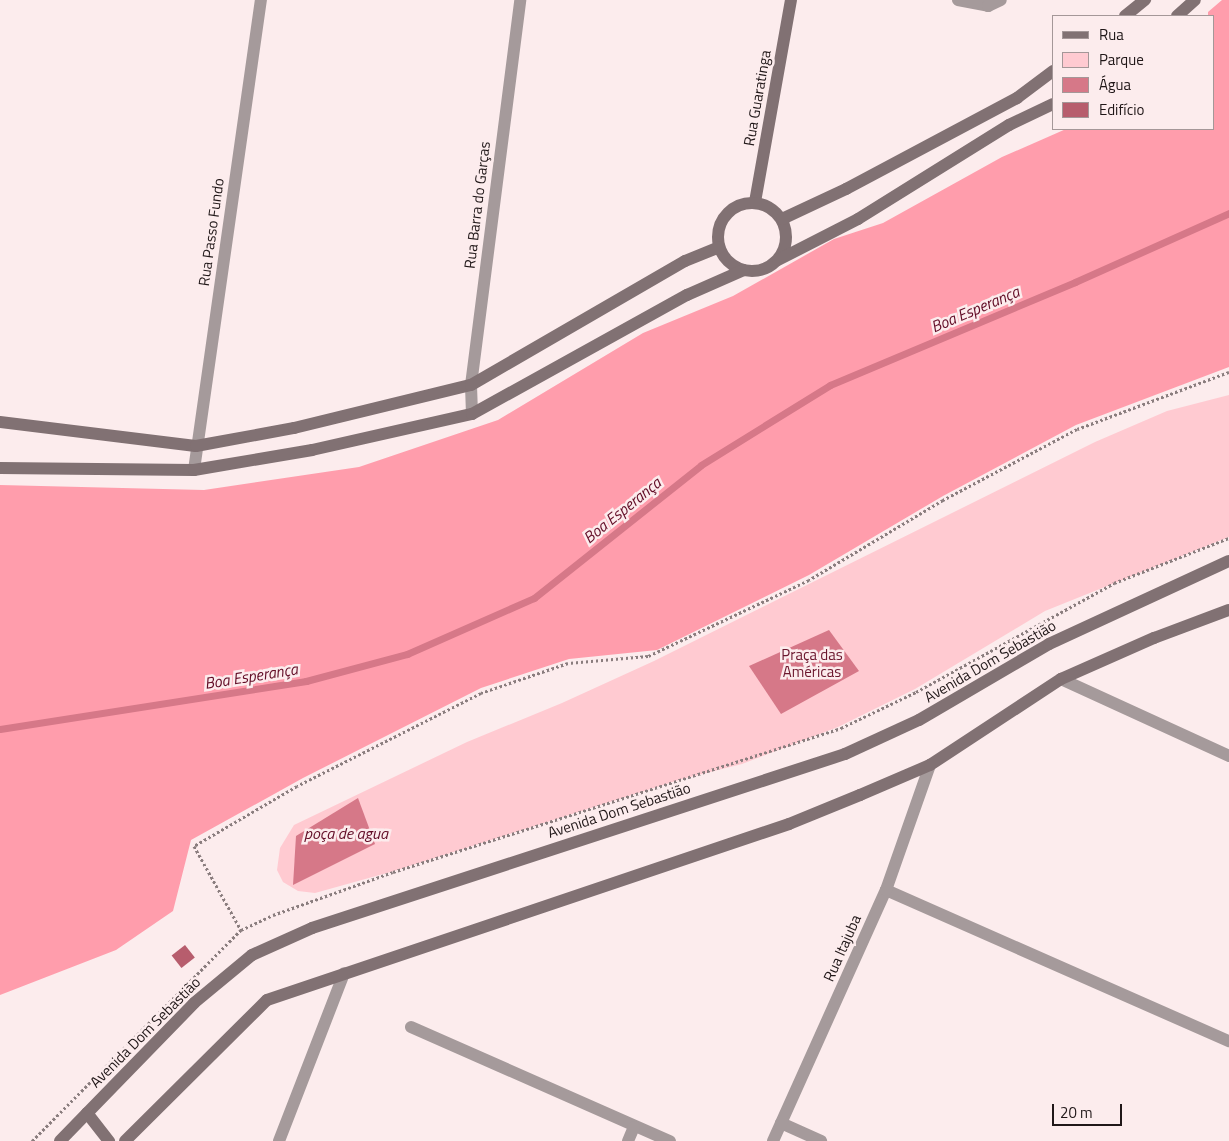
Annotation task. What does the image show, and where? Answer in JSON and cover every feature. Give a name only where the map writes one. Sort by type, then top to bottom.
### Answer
[{"type":"street","name":"Rua Passo Fundo","points":[[194,470],[261,0]]},
{"type":"street","name":"Rua Barra do Garças","points":[[472,414],[471,385],[520,0]]},
{"type":"street","name":"Rua Guaratinga","points":[[755,202],[791,0]]},
{"type":"street","points":[[958,0],[988,6],[1001,0]]},
{"type":"street","points":[[1125,15],[1145,0]]},
{"type":"street","points":[[1178,15],[1195,0]]},
{"type":"street","points":[[782,219],[846,189],[1016,98],[1052,71]]},
{"type":"street","points":[[0,468],[194,470],[312,450],[472,414],[687,295],[744,270],[762,270],[858,219],[1009,126],[1052,104]]},
{"type":"street","points":[[744,270],[724,258],[719,247],[718,234],[730,210],[742,203],[755,202],[766,204],[782,219],[787,240],[778,260]]},
{"type":"street","points":[[0,422],[196,446],[294,428],[471,385],[685,261],[719,247]]},
{"type":"street","name":"Avenida Dom Sebastião","points":[[60,1141],[194,1003],[252,955],[312,928],[845,754],[919,720],[1049,644],[1229,561]]},
{"type":"street","points":[[126,1141],[267,1000],[789,824],[930,765],[1061,679],[1154,638],[1229,610]]},
{"type":"street","points":[[1061,679],[1229,756]]},
{"type":"street","name":"Rua Itajuba","points":[[773,1141],[886,890],[930,765]]},
{"type":"street","points":[[886,890],[1229,1041]]},
{"type":"street","points":[[280,1141],[344,973]]},
{"type":"street","points":[[411,1027],[634,1127],[670,1141]]},
{"type":"street","points":[[87,1113],[109,1141]]},
{"type":"street","points":[[781,1123],[821,1141]]},
{"type":"street","points":[[628,1141],[634,1127]]},
{"type":"path","points":[[1229,372],[1077,429],[943,500],[809,580],[648,656],[568,663],[481,694],[297,786],[194,846],[241,930],[273,915],[393,872],[841,728],[916,692],[1114,583],[1229,538]]},
{"type":"green space","name":"Praça das Américas","points":[[1229,395],[1229,537],[1045,611],[915,689],[838,727],[742,764],[682,779],[394,871],[315,893],[298,891],[283,882],[277,870],[280,848],[294,825],[467,742],[562,703],[654,661],[1095,442],[1167,411]]},
{"type":"shaded area","points":[[1222,0],[1229,0],[1229,367],[1076,425],[943,496],[809,575],[657,650],[569,659],[481,688],[303,778],[191,840],[173,911],[116,950],[0,995],[0,485],[204,490],[359,467],[498,420],[643,333],[733,296],[834,239],[883,223],[1002,157],[1064,130],[1214,130],[1214,15],[1208,15],[1208,12]]},
{"type":"water","points":[[829,630],[859,671],[781,714],[749,666]]},
{"type":"water","name":"poça de agua","points":[[358,798],[375,844],[293,885],[296,836]]},
{"type":"building","points":[[185,945],[195,958],[181,968],[172,955]]},
{"type":"waterway","name":"Boa Esperança","points":[[0,729],[306,681],[407,654],[534,598],[701,465],[830,385],[1075,282],[1229,213]]}]
